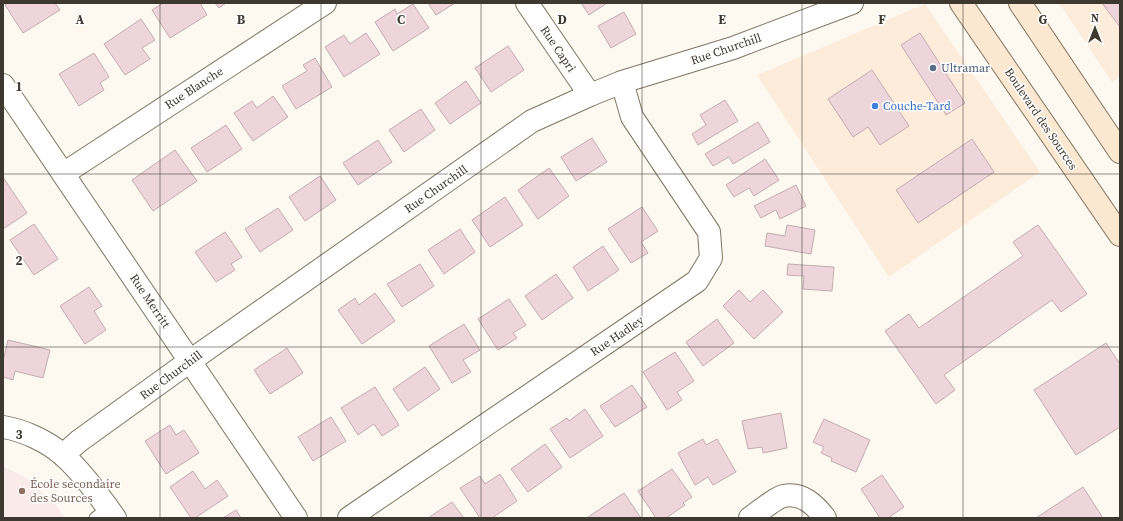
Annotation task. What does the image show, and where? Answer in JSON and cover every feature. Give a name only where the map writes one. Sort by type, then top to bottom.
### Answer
[{"type":"main road","name":"Boulevard des Sources","points":[[961,3],[1120,235]]},
{"type":"main road","points":[[1020,3],[1120,152]]},
{"type":"street","name":"Rue Blanche","points":[[63,174],[325,3]]},
{"type":"street","name":"Rue Capri","points":[[527,3],[590,95]]},
{"type":"street","name":"Rue Churchill","points":[[63,455],[79,441],[190,361],[532,121],[622,82],[733,48],[852,3]]},
{"type":"street","name":"Rue Hadley","points":[[349,518],[697,281],[711,258],[709,232],[632,117],[622,82]]},
{"type":"street","name":"Rue Merritt","points":[[3,85],[296,518]]},
{"type":"street","points":[[3,427],[13,428],[35,438],[63,455],[106,515]]},
{"type":"street","points":[[750,518],[783,496],[802,496],[818,509],[825,518]]},
{"type":"shaded area","points":[[1059,3],[1120,3],[1120,76],[1112,82]]},
{"type":"shaded area","points":[[925,4],[1040,172],[889,277],[757,75]]},
{"type":"shaded area","name":"École secondaire des Sources","points":[[3,466],[26,478],[56,505],[65,518],[3,518]]},
{"type":"building","points":[[8,3],[55,3],[60,10],[23,33],[5,5]]},
{"type":"building","points":[[163,3],[200,3],[207,15],[170,38],[152,10]]},
{"type":"building","points":[[215,3],[226,3],[219,8]]},
{"type":"building","points":[[428,3],[455,3],[436,15]]},
{"type":"building","points":[[581,3],[607,3],[589,15]]},
{"type":"building","points":[[1102,3],[1120,3],[1120,27]]},
{"type":"building","points":[[413,4],[429,28],[393,51],[375,22],[395,9],[397,14]]},
{"type":"building","points":[[624,12],[636,34],[611,48],[598,26]]},
{"type":"building","points":[[141,19],[155,40],[142,48],[150,59],[125,75],[104,44]]},
{"type":"building","points":[[366,33],[380,54],[344,77],[325,47],[344,35],[350,44]]},
{"type":"building","points":[[920,33],[965,103],[946,115],[901,45]]},
{"type":"building","points":[[508,46],[524,70],[491,92],[475,68]]},
{"type":"building","points":[[94,53],[109,77],[100,83],[104,90],[79,106],[59,74]]},
{"type":"building","points":[[315,58],[332,87],[296,109],[282,86],[307,71],[303,65]]},
{"type":"building","points":[[872,70],[909,126],[880,145],[868,127],[853,137],[828,99]]},
{"type":"building","points":[[466,81],[481,103],[450,124],[435,103]]},
{"type":"building","points":[[273,96],[288,117],[253,141],[234,113],[252,101],[257,108]]},
{"type":"building","points":[[725,100],[738,121],[698,145],[692,134],[706,125],[700,115]]},
{"type":"building","points":[[421,109],[435,130],[404,152],[389,130]]},
{"type":"building","points":[[758,122],[770,142],[733,164],[729,157],[713,166],[705,154]]},
{"type":"building","points":[[226,125],[242,149],[207,172],[191,148]]},
{"type":"building","points":[[592,138],[607,162],[576,181],[561,157]]},
{"type":"building","points":[[972,139],[994,172],[918,223],[896,190]]},
{"type":"building","points":[[378,140],[392,162],[358,185],[343,163]]},
{"type":"building","points":[[175,150],[197,181],[153,211],[132,180]]},
{"type":"building","points":[[765,159],[779,180],[754,196],[749,188],[734,197],[726,185]]},
{"type":"building","points":[[549,168],[569,196],[538,219],[518,190]]},
{"type":"building","points":[[320,176],[336,200],[305,221],[289,197]]},
{"type":"building","points":[[3,177],[27,213],[3,229]]},
{"type":"building","points":[[796,185],[806,206],[780,219],[776,210],[761,218],[754,206]]},
{"type":"building","points":[[505,197],[523,225],[490,247],[472,220]]},
{"type":"building","points":[[642,207],[658,231],[641,242],[648,253],[631,263],[608,229]]},
{"type":"building","points":[[278,208],[293,230],[260,252],[245,229]]},
{"type":"building","points":[[34,224],[58,259],[34,275],[10,240]]},
{"type":"building","points":[[787,225],[815,230],[811,254],[765,246],[767,233],[785,236]]},
{"type":"building","points":[[1038,225],[1087,294],[1061,312],[1052,300],[944,375],[955,390],[936,404],[885,331],[909,314],[919,328],[1023,256],[1013,242]]},
{"type":"building","points":[[460,229],[475,252],[444,274],[428,250]]},
{"type":"building","points":[[225,232],[242,257],[231,264],[235,270],[216,282],[195,252]]},
{"type":"building","points":[[603,246],[619,270],[588,291],[573,267]]},
{"type":"building","points":[[420,264],[434,286],[402,307],[387,284]]},
{"type":"building","points":[[788,264],[834,267],[832,291],[803,289],[804,276],[787,275]]},
{"type":"building","points":[[556,274],[573,298],[542,320],[525,296]]},
{"type":"building","points":[[89,287],[102,306],[94,311],[106,330],[85,344],[60,306]]},
{"type":"building","points":[[739,290],[750,302],[763,290],[783,312],[754,339],[723,306]]},
{"type":"building","points":[[375,293],[395,321],[362,344],[338,310],[355,298],[359,305]]},
{"type":"building","points":[[509,299],[526,325],[513,333],[517,338],[498,350],[478,319]]},
{"type":"building","points":[[717,319],[734,343],[703,366],[686,342]]},
{"type":"building","points":[[464,324],[480,350],[463,360],[471,372],[452,383],[429,346]]},
{"type":"building","points":[[8,340],[50,350],[43,378],[15,371],[13,380],[3,377],[3,361]]},
{"type":"building","points":[[1106,343],[1120,364],[1120,427],[1076,455],[1034,390]]},
{"type":"building","points":[[287,348],[303,373],[270,394],[254,370]]},
{"type":"building","points":[[675,352],[694,381],[677,392],[682,400],[667,410],[643,372]]},
{"type":"building","points":[[425,367],[440,389],[408,411],[393,389]]},
{"type":"building","points":[[632,385],[647,407],[615,427],[600,406]]},
{"type":"building","points":[[375,387],[399,425],[382,436],[374,424],[358,435],[341,408]]},
{"type":"building","points":[[585,409],[603,436],[570,458],[550,429],[567,418],[569,421]]},
{"type":"building","points":[[781,413],[787,448],[763,453],[762,447],[748,449],[742,421]]},
{"type":"building","points":[[331,417],[346,441],[313,461],[298,437]]},
{"type":"building","points":[[824,419],[870,440],[856,472],[831,461],[832,458],[821,453],[824,447],[813,442]]},
{"type":"building","points":[[170,425],[176,435],[184,430],[199,453],[166,474],[145,441]]},
{"type":"building","points":[[703,439],[706,445],[717,439],[736,472],[713,485],[708,477],[695,485],[678,453]]},
{"type":"building","points":[[545,444],[562,467],[528,492],[511,469]]},
{"type":"building","points":[[672,469],[692,497],[683,503],[685,505],[666,518],[656,518],[638,491]]},
{"type":"building","points":[[193,471],[205,489],[217,480],[228,496],[195,518],[191,518],[170,487]]},
{"type":"building","points":[[500,474],[517,501],[492,518],[480,518],[460,488],[480,476],[485,484]]},
{"type":"building","points":[[882,475],[904,507],[888,518],[880,518],[861,489]]},
{"type":"building","points":[[1083,487],[1103,518],[1036,518]]},
{"type":"building","points":[[624,493],[641,518],[588,518],[588,517]]},
{"type":"building","points":[[452,502],[464,518],[428,518]]},
{"type":"building","points":[[236,510],[241,518],[223,518]]},
{"type":"place","name":"Ultramar","points":[[933,68]]},
{"type":"place","name":"Couche-Tard","points":[[875,106]]},
{"type":"place","name":"École secondaire des Sources","points":[[22,491]]}]
